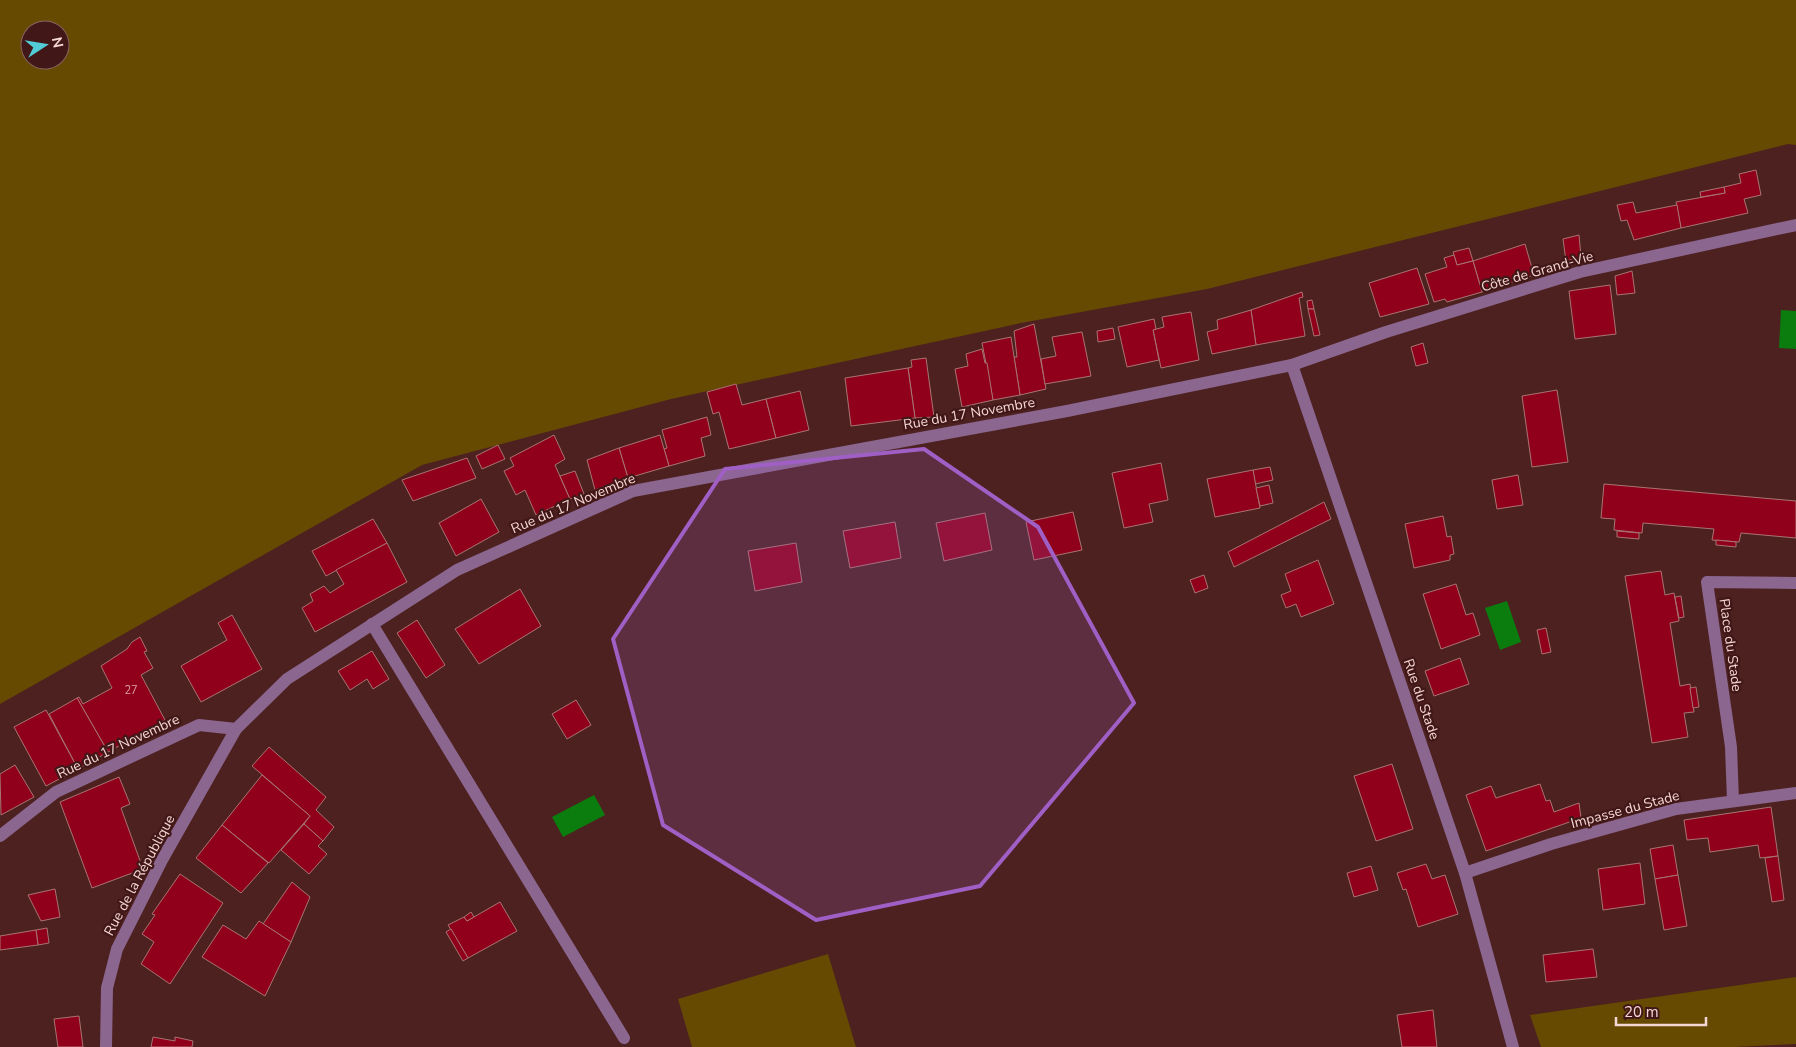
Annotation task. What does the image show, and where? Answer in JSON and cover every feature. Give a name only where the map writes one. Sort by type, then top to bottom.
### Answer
[{"type":"street","name":"Côte de Grand-Vie","points":[[1292,365],[1386,332],[1580,272],[1796,225]]},
{"type":"street","name":"Rue du 17 Novembre","points":[[0,836],[56,792],[190,730],[199,726],[236,729],[287,679],[457,570],[633,490],[1067,411],[1292,365]]},
{"type":"street","name":"Rue du Stade","points":[[1292,365],[1465,873],[1513,1047]]},
{"type":"street","name":"Place du Stade","points":[[1733,801],[1731,748],[1707,582],[1796,583]]},
{"type":"street","points":[[372,624],[624,1038]]},
{"type":"street","name":"Rue de la République","points":[[106,1047],[107,988],[117,949],[162,860],[236,729]]},
{"type":"street","name":"Impasse du Stade","points":[[1465,873],[1550,844],[1676,809],[1796,792]]},
{"type":"highlighted area","points":[[924,449],[1038,527],[1134,703],[980,886],[816,920],[663,825],[613,639],[725,469]]},
{"type":"shaded area","points":[[0,0],[1796,0],[1796,145],[1788,144],[1207,289],[1021,323],[671,399],[422,465],[0,704]]},
{"type":"shaded area","points":[[1781,310],[1796,311],[1796,349],[1779,348]]},
{"type":"shaded area","points":[[1507,601],[1521,642],[1500,650],[1485,608]]},
{"type":"shaded area","points":[[594,795],[605,815],[563,837],[552,817]]},
{"type":"shaded area","points":[[828,954],[856,1047],[692,1047],[678,999]]},
{"type":"shaded area","points":[[1796,977],[1796,1044],[1734,1047],[1541,1047],[1530,1015]]},
{"type":"building","points":[[1756,170],[1761,195],[1744,199],[1748,213],[1681,228],[1676,202],[1725,193],[1724,187],[1741,183],[1739,174]]},
{"type":"building","points":[[1724,187],[1725,193],[1701,197],[1700,192]]},
{"type":"building","points":[[1633,202],[1636,213],[1677,205],[1681,228],[1634,240],[1627,220],[1621,221],[1617,205]]},
{"type":"building","points":[[1579,235],[1581,257],[1566,261],[1563,239]]},
{"type":"building","points":[[1525,244],[1534,275],[1482,292],[1473,261]]},
{"type":"building","points":[[1469,248],[1473,261],[1457,265],[1453,252]]},
{"type":"building","points":[[1454,255],[1457,265],[1473,261],[1482,292],[1447,302],[1445,299],[1434,302],[1425,274],[1447,267],[1444,258]]},
{"type":"building","points":[[1417,268],[1429,304],[1380,317],[1369,283]]},
{"type":"building","points":[[1632,271],[1635,293],[1617,295],[1615,276]]},
{"type":"building","points":[[1610,285],[1616,334],[1575,339],[1569,291]]},
{"type":"building","points":[[1302,292],[1303,297],[1299,298],[1305,336],[1256,345],[1251,310]]},
{"type":"building","points":[[1312,300],[1314,309],[1308,309],[1307,301]]},
{"type":"building","points":[[1308,309],[1314,309],[1320,335],[1314,336]]},
{"type":"building","points":[[1251,310],[1256,345],[1212,354],[1207,332],[1218,329],[1217,320]]},
{"type":"building","points":[[1191,312],[1199,360],[1161,368],[1153,330],[1164,327],[1162,317]]},
{"type":"building","points":[[1154,319],[1156,329],[1153,330],[1159,360],[1127,367],[1118,327]]},
{"type":"building","points":[[1034,324],[1046,389],[1020,395],[1014,357],[1017,357],[1014,331]]},
{"type":"building","points":[[1113,328],[1115,339],[1098,342],[1097,331]]},
{"type":"building","points":[[1082,332],[1091,376],[1045,384],[1041,359],[1056,356],[1052,337]]},
{"type":"building","points":[[1011,337],[1020,395],[993,400],[982,343]]},
{"type":"building","points":[[1423,343],[1428,363],[1416,366],[1411,347]]},
{"type":"building","points":[[982,349],[985,363],[987,363],[993,400],[962,407],[955,369],[968,366],[966,354]]},
{"type":"building","points":[[926,358],[934,417],[915,418],[908,368],[912,367],[911,360]]},
{"type":"building","points":[[908,368],[915,418],[851,426],[845,378]]},
{"type":"building","points":[[736,384],[742,405],[766,399],[776,438],[729,449],[719,412],[713,414],[707,392]]},
{"type":"building","points":[[1557,390],[1568,462],[1532,467],[1522,396]]},
{"type":"building","points":[[800,391],[809,430],[776,438],[766,399]]},
{"type":"building","points":[[707,417],[711,435],[701,438],[705,456],[669,466],[664,449],[667,448],[662,430]]},
{"type":"building","points":[[554,435],[565,459],[555,465],[570,499],[536,515],[525,490],[516,495],[504,471],[514,466],[510,458]]},
{"type":"building","points":[[660,435],[669,466],[628,478],[619,448]]},
{"type":"building","points":[[498,445],[505,459],[482,469],[476,456]]},
{"type":"building","points":[[619,448],[628,478],[595,490],[587,460]]},
{"type":"building","points":[[467,458],[476,478],[413,501],[402,480]]},
{"type":"building","points":[[1161,463],[1168,500],[1149,504],[1153,522],[1124,528],[1112,473]]},
{"type":"building","points":[[1270,467],[1273,480],[1255,484],[1253,470]]},
{"type":"building","points":[[1253,470],[1260,508],[1215,517],[1207,479]]},
{"type":"building","points":[[575,471],[584,494],[570,499],[560,476]]},
{"type":"building","points":[[1518,475],[1523,505],[1497,509],[1492,480]]},
{"type":"building","points":[[1604,484],[1796,501],[1796,538],[1741,533],[1739,542],[1712,540],[1714,529],[1643,523],[1642,533],[1614,530],[1615,519],[1601,518]]},
{"type":"building","points":[[1269,485],[1273,503],[1260,506],[1256,488]]},
{"type":"building","points":[[481,499],[499,532],[456,556],[439,523]]},
{"type":"building","points":[[1324,502],[1331,519],[1234,567],[1228,552]]},
{"type":"building","points":[[1073,512],[1082,550],[1034,560],[1026,522]]},
{"type":"building","points":[[985,513],[992,550],[944,561],[936,523]]},
{"type":"building","points":[[1443,516],[1447,537],[1451,536],[1454,554],[1450,555],[1450,560],[1414,568],[1405,524]]},
{"type":"building","points":[[373,519],[387,543],[326,576],[312,551]]},
{"type":"building","points":[[895,522],[901,558],[850,568],[843,531]]},
{"type":"building","points":[[1617,531],[1639,533],[1639,539],[1617,537]]},
{"type":"building","points":[[1716,540],[1736,542],[1736,547],[1716,545]]},
{"type":"building","points":[[387,543],[407,582],[315,632],[302,608],[313,601],[310,594],[324,586],[330,593],[344,584],[336,570]]},
{"type":"building","points":[[796,543],[802,582],[755,591],[748,551]]},
{"type":"building","points":[[1318,560],[1334,604],[1301,617],[1296,604],[1286,608],[1281,595],[1291,591],[1285,574]]},
{"type":"building","points":[[1661,571],[1665,595],[1674,593],[1679,621],[1670,623],[1680,686],[1690,684],[1694,712],[1684,713],[1688,737],[1652,743],[1625,576]]},
{"type":"building","points":[[1204,575],[1208,588],[1195,593],[1190,580]]},
{"type":"building","points":[[1456,584],[1466,615],[1473,613],[1480,635],[1441,649],[1423,594]]},
{"type":"building","points":[[520,589],[541,626],[479,664],[455,629]]},
{"type":"building","points":[[1681,596],[1684,617],[1679,618],[1675,597]]},
{"type":"building","points":[[232,615],[262,669],[201,702],[181,666],[227,640],[218,623]]},
{"type":"building","points":[[417,620],[445,665],[426,678],[397,633]]},
{"type":"building","points":[[1546,628],[1551,652],[1542,654],[1537,630]]},
{"type":"building","points":[[140,637],[147,651],[144,652],[153,668],[141,675],[165,720],[108,752],[77,698],[79,697],[83,704],[112,688],[101,666],[127,649],[132,642]]},
{"type":"building","points":[[372,651],[389,679],[373,689],[367,679],[350,690],[338,671]]},
{"type":"building","points":[[1460,658],[1469,684],[1434,696],[1425,671]]},
{"type":"building","points":[[1696,687],[1699,707],[1693,708],[1690,688]]},
{"type":"building","points":[[77,698],[108,752],[78,769],[49,714]]},
{"type":"building","points":[[576,700],[591,725],[567,739],[552,714]]},
{"type":"building","points":[[46,710],[78,769],[46,786],[14,727]]},
{"type":"building","points":[[269,747],[326,797],[316,810],[334,827],[323,841],[304,824],[310,816],[252,766]]},
{"type":"building","points":[[1392,764],[1413,829],[1376,841],[1354,776]]},
{"type":"building","points":[[15,765],[34,797],[1,815],[0,774]]},
{"type":"building","points":[[262,775],[310,816],[269,863],[222,825]]},
{"type":"building","points":[[119,777],[130,804],[121,808],[143,869],[92,888],[60,802]]},
{"type":"building","points":[[1540,784],[1546,801],[1550,800],[1554,812],[1579,803],[1581,818],[1486,851],[1466,795],[1491,786],[1496,798]]},
{"type":"building","points":[[1771,807],[1778,856],[1760,858],[1758,845],[1710,852],[1708,838],[1687,840],[1684,820]]},
{"type":"building","points":[[304,824],[323,841],[318,846],[327,854],[309,874],[281,850]]},
{"type":"building","points":[[222,825],[268,863],[241,893],[196,858]]},
{"type":"building","points":[[1673,845],[1678,875],[1655,879],[1650,849]]},
{"type":"building","points":[[1778,856],[1784,900],[1772,902],[1765,858]]},
{"type":"building","points":[[1640,863],[1645,904],[1603,910],[1598,869]]},
{"type":"building","points":[[1426,864],[1432,879],[1445,875],[1458,914],[1418,927],[1406,889],[1403,890],[1397,873]]},
{"type":"building","points":[[1371,866],[1378,890],[1354,897],[1347,873]]},
{"type":"building","points":[[180,874],[223,903],[170,984],[141,964],[154,942],[142,934],[155,915],[152,914]]},
{"type":"building","points":[[1678,875],[1687,926],[1664,930],[1655,879]]},
{"type":"building","points":[[292,882],[310,897],[291,942],[263,924]]},
{"type":"building","points":[[55,889],[60,917],[41,921],[28,895]]},
{"type":"building","points":[[500,902],[517,931],[468,958],[448,925],[464,917],[467,921]]},
{"type":"building","points":[[471,912],[474,917],[467,921],[464,917]]},
{"type":"building","points":[[259,921],[291,942],[265,996],[202,957],[223,925],[246,939]]},
{"type":"building","points":[[47,928],[49,943],[38,945],[36,930]]},
{"type":"building","points":[[451,929],[468,958],[463,961],[446,932]]},
{"type":"building","points":[[36,930],[38,945],[0,950],[0,936]]},
{"type":"building","points":[[1593,949],[1597,977],[1546,982],[1543,955]]},
{"type":"building","points":[[1433,1010],[1437,1047],[1402,1047],[1397,1015]]},
{"type":"building","points":[[79,1016],[83,1047],[58,1047],[54,1019]]},
{"type":"building","points":[[153,1037],[175,1041],[175,1037],[193,1041],[192,1047],[151,1047]]}]
